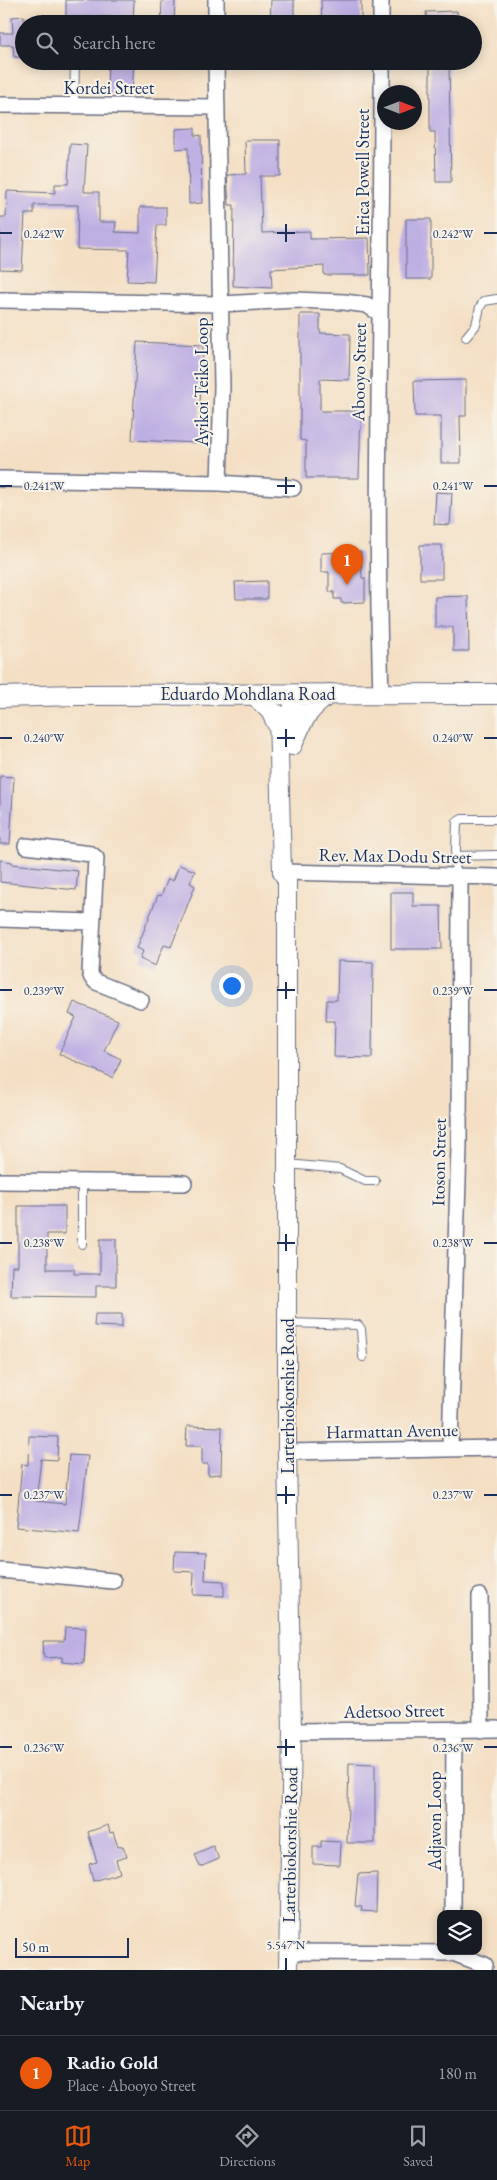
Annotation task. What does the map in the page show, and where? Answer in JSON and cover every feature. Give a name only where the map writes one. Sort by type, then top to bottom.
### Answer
[{"type":"main road","points":[[292,745],[306,713],[330,694]]},
{"type":"main road","name":"Eduardo Mohdlana Road","points":[[0,697],[497,694]]},
{"type":"main road","points":[[255,695],[271,711],[279,727]]},
{"type":"street","points":[[216,0],[216,15]]},
{"type":"street","points":[[381,0],[382,15]]},
{"type":"street","name":"Ayikoi Teiko Loop","points":[[216,70],[222,386],[219,483]]},
{"type":"street","name":"Erica Powell Street","points":[[379,313],[382,253],[382,70]]},
{"type":"street","name":"Kordei Street","points":[[0,105],[217,107]]},
{"type":"street","name":"Abooyo Street","points":[[0,300],[221,304],[295,300],[368,305],[379,313],[378,601],[381,694]]},
{"type":"street","points":[[0,479],[219,483],[293,488]]},
{"type":"street","name":"Larterbiokorshie Road","points":[[285,694],[279,727],[287,875]]},
{"type":"street","name":"Larterbiokorshie Road","points":[[285,694],[292,745],[287,875],[287,1452],[292,1731],[288,1970]]},
{"type":"street","points":[[26,846],[91,854],[96,858],[92,922],[92,978],[96,982],[140,1000]]},
{"type":"street","name":"Rev. Max Dodu Street","points":[[287,875],[497,877]]},
{"type":"street","name":"Itoson Street","points":[[450,1448],[459,1146],[458,877]]},
{"type":"street","points":[[0,918],[92,922]]},
{"type":"street","points":[[0,1181],[184,1182]]},
{"type":"street","name":"Harmattan Avenue","points":[[287,1452],[497,1448]]},
{"type":"street","points":[[0,1570],[113,1581]]},
{"type":"street","points":[[480,1596],[481,1730]]},
{"type":"street","name":"Adjavon Loop","points":[[453,1910],[454,1729]]},
{"type":"street","name":"Adetsoo Street","points":[[292,1731],[497,1729]]},
{"type":"street","points":[[288,1952],[437,1952]]},
{"type":"street","points":[[460,1955],[485,1965],[483,1970]]},
{"type":"lane","points":[[74,106],[75,70]]},
{"type":"lane","points":[[466,337],[476,324],[480,307],[484,301],[497,299]]},
{"type":"lane","points":[[458,877],[455,856],[457,822],[462,819],[497,819]]},
{"type":"lane","points":[[455,856],[497,855]]},
{"type":"lane","points":[[288,1164],[340,1169],[365,1181],[374,1181]]},
{"type":"lane","points":[[82,1182],[82,1244]]},
{"type":"lane","points":[[288,1323],[358,1325],[361,1329],[363,1357]]},
{"type":"building","points":[[66,0],[134,0],[133,15],[66,15]]},
{"type":"building","points":[[162,0],[175,0],[174,15],[161,15]]},
{"type":"building","points":[[271,0],[294,0],[294,15],[270,15]]},
{"type":"building","points":[[321,0],[361,0],[361,15],[322,15]]},
{"type":"building","points":[[457,11],[457,15],[426,15],[426,12]]},
{"type":"building","points":[[12,17],[15,17],[15,57],[13,45],[0,45],[0,33],[13,33]]},
{"type":"building","points":[[108,70],[133,70],[132,95],[107,93]]},
{"type":"building","points":[[430,70],[449,70],[451,182],[436,182],[435,132],[430,132]]},
{"type":"building","points":[[195,128],[195,136],[201,135],[202,203],[189,204],[188,148],[176,149],[176,129]]},
{"type":"building","points":[[245,140],[280,140],[280,176],[260,176],[262,233],[310,231],[310,239],[369,238],[370,275],[324,275],[324,266],[271,269],[272,288],[233,286],[234,205],[229,205],[227,175],[246,174]]},
{"type":"building","points":[[70,144],[87,145],[84,192],[99,192],[99,222],[116,222],[115,232],[140,233],[140,207],[166,207],[166,225],[157,225],[154,282],[127,281],[129,250],[77,249],[78,205],[34,205],[34,214],[25,214],[22,270],[0,269],[0,217],[6,217],[7,191],[55,193],[55,184],[68,184]]},
{"type":"building","points":[[406,219],[431,219],[431,279],[406,279]]},
{"type":"building","points":[[300,314],[320,314],[320,333],[350,334],[349,380],[320,379],[320,411],[361,411],[359,478],[306,478],[306,441],[300,440]]},
{"type":"building","points":[[137,342],[203,345],[198,443],[132,440]]},
{"type":"building","points":[[466,380],[466,416],[460,416],[461,463],[441,463],[441,416],[415,416],[414,381]]},
{"type":"building","points":[[436,492],[452,493],[450,525],[434,524]]},
{"type":"building","points":[[420,545],[442,545],[442,579],[420,579]]},
{"type":"building","points":[[361,552],[362,578],[365,578],[365,602],[341,603],[341,599],[334,599],[334,592],[329,592],[329,572],[321,572],[321,553]]},
{"type":"building","points":[[267,581],[267,599],[236,599],[235,582]]},
{"type":"building","points":[[468,596],[469,651],[453,651],[453,627],[435,627],[435,597]]},
{"type":"building","points":[[0,776],[14,777],[10,844],[0,844]]},
{"type":"building","points":[[0,860],[12,862],[12,864],[78,871],[76,890],[0,882]]},
{"type":"building","points":[[179,865],[195,871],[190,883],[195,886],[171,947],[164,945],[155,966],[140,959],[143,951],[137,948],[158,895],[161,896],[168,879],[173,881]]},
{"type":"building","points":[[391,892],[413,892],[413,906],[441,906],[442,949],[391,949]]},
{"type":"building","points":[[338,961],[373,962],[372,1058],[334,1057],[335,1021],[326,1021],[327,1000],[337,1000]]},
{"type":"building","points":[[74,1002],[118,1020],[104,1051],[121,1059],[113,1078],[59,1054],[76,1017],[69,1014]]},
{"type":"building","points":[[18,1206],[65,1206],[65,1234],[47,1234],[47,1269],[74,1269],[74,1274],[100,1274],[100,1239],[116,1239],[116,1286],[96,1286],[96,1297],[11,1296],[12,1266],[18,1266]]},
{"type":"building","points":[[95,1314],[122,1314],[122,1327],[94,1326]]},
{"type":"building","points":[[187,1426],[222,1427],[221,1474],[208,1475],[208,1464],[202,1464],[202,1446],[186,1446]]},
{"type":"building","points":[[29,1436],[58,1437],[57,1460],[41,1459],[36,1501],[65,1504],[69,1455],[88,1456],[79,1533],[16,1527],[22,1464],[28,1465]]},
{"type":"building","points":[[175,1552],[206,1553],[205,1580],[224,1581],[224,1596],[193,1595],[194,1572],[174,1571]]},
{"type":"building","points":[[65,1627],[86,1628],[84,1664],[62,1662],[62,1657],[44,1658],[43,1641],[64,1641]]},
{"type":"building","points":[[349,1763],[375,1764],[375,1843],[347,1843]]},
{"type":"building","points":[[108,1825],[110,1833],[113,1832],[118,1847],[123,1846],[127,1857],[116,1860],[120,1873],[93,1881],[89,1864],[97,1862],[88,1832]]},
{"type":"building","points":[[321,1841],[341,1842],[340,1865],[313,1864],[313,1847],[321,1847]]},
{"type":"building","points":[[213,1846],[219,1859],[200,1867],[195,1854]]},
{"type":"building","points":[[377,1873],[376,1912],[361,1911],[362,1907],[355,1906],[358,1874]]},
{"type":"place","name":"Radio Gold","points":[[347,585]]}]
